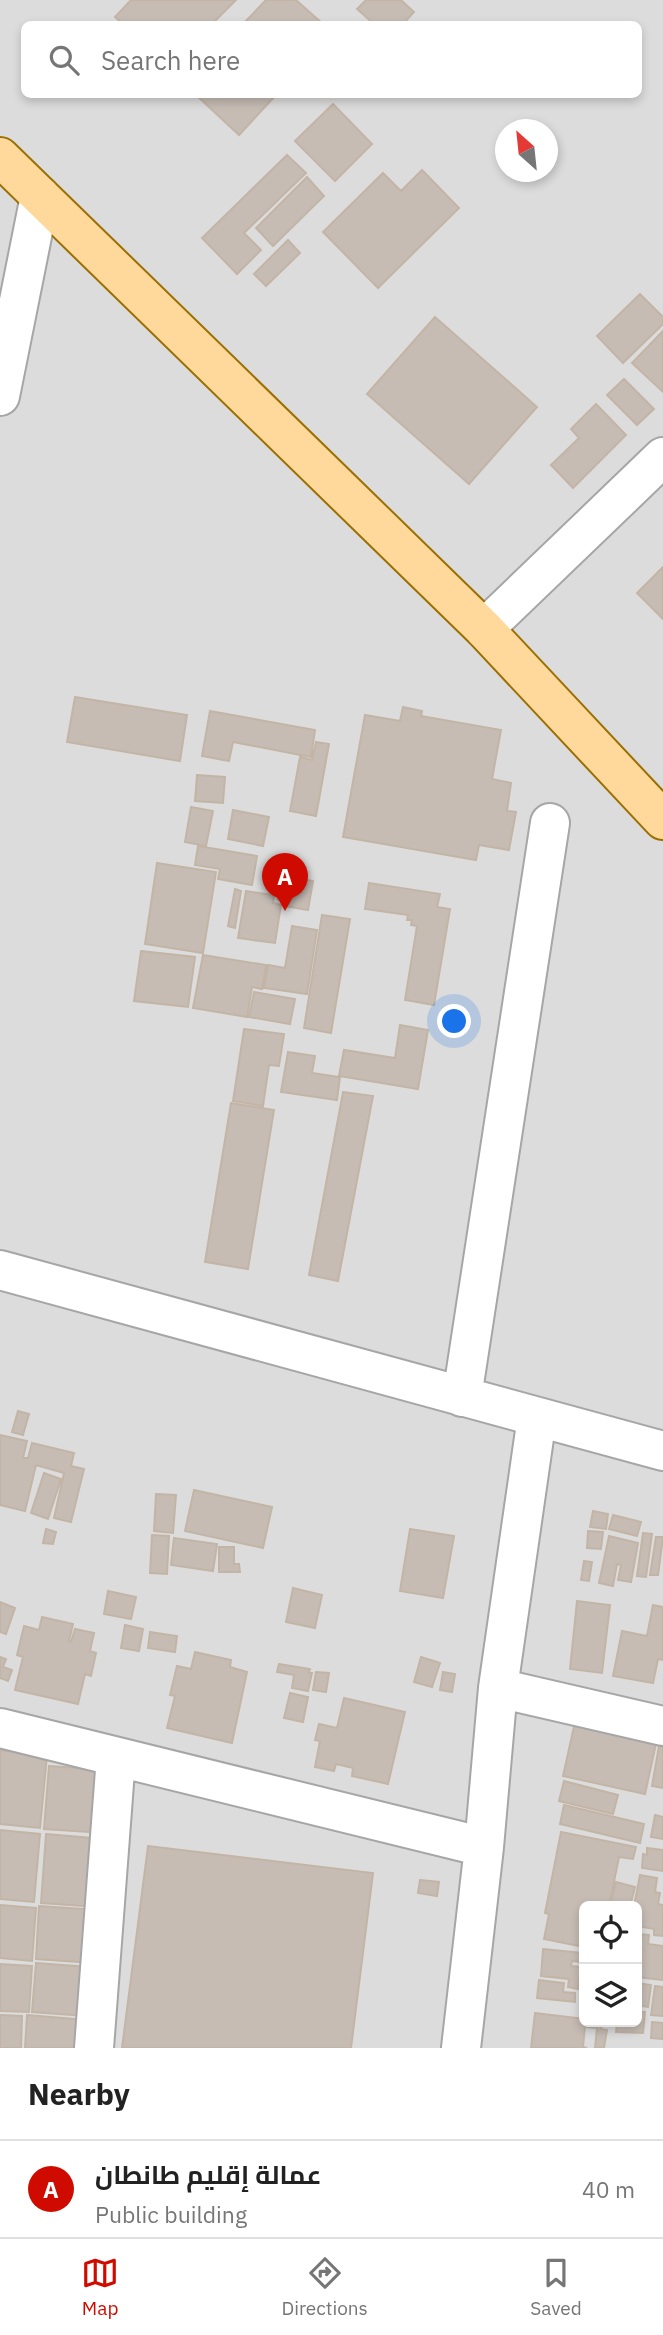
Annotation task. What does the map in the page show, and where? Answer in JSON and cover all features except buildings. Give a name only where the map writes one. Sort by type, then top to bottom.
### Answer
[{"type":"main road","points":[[0,158],[484,629],[663,820]]},
{"type":"street","points":[[0,396],[40,196]]},
{"type":"street","points":[[484,629],[663,457]]},
{"type":"street","points":[[462,1397],[550,823]]},
{"type":"street","points":[[0,1270],[663,1451]]},
{"type":"street","points":[[461,2048],[484,1847],[498,1688],[537,1417]]},
{"type":"street","points":[[498,1688],[663,1726]]},
{"type":"street","points":[[0,1728],[484,1847]]},
{"type":"street","points":[[94,2048],[116,1757]]},
{"type":"shaded area","points":[[0,0],[663,0],[663,2048],[0,2048]]},
{"type":"place","name":"عمالة إقليم طانطان","points":[[285,911]]}]
